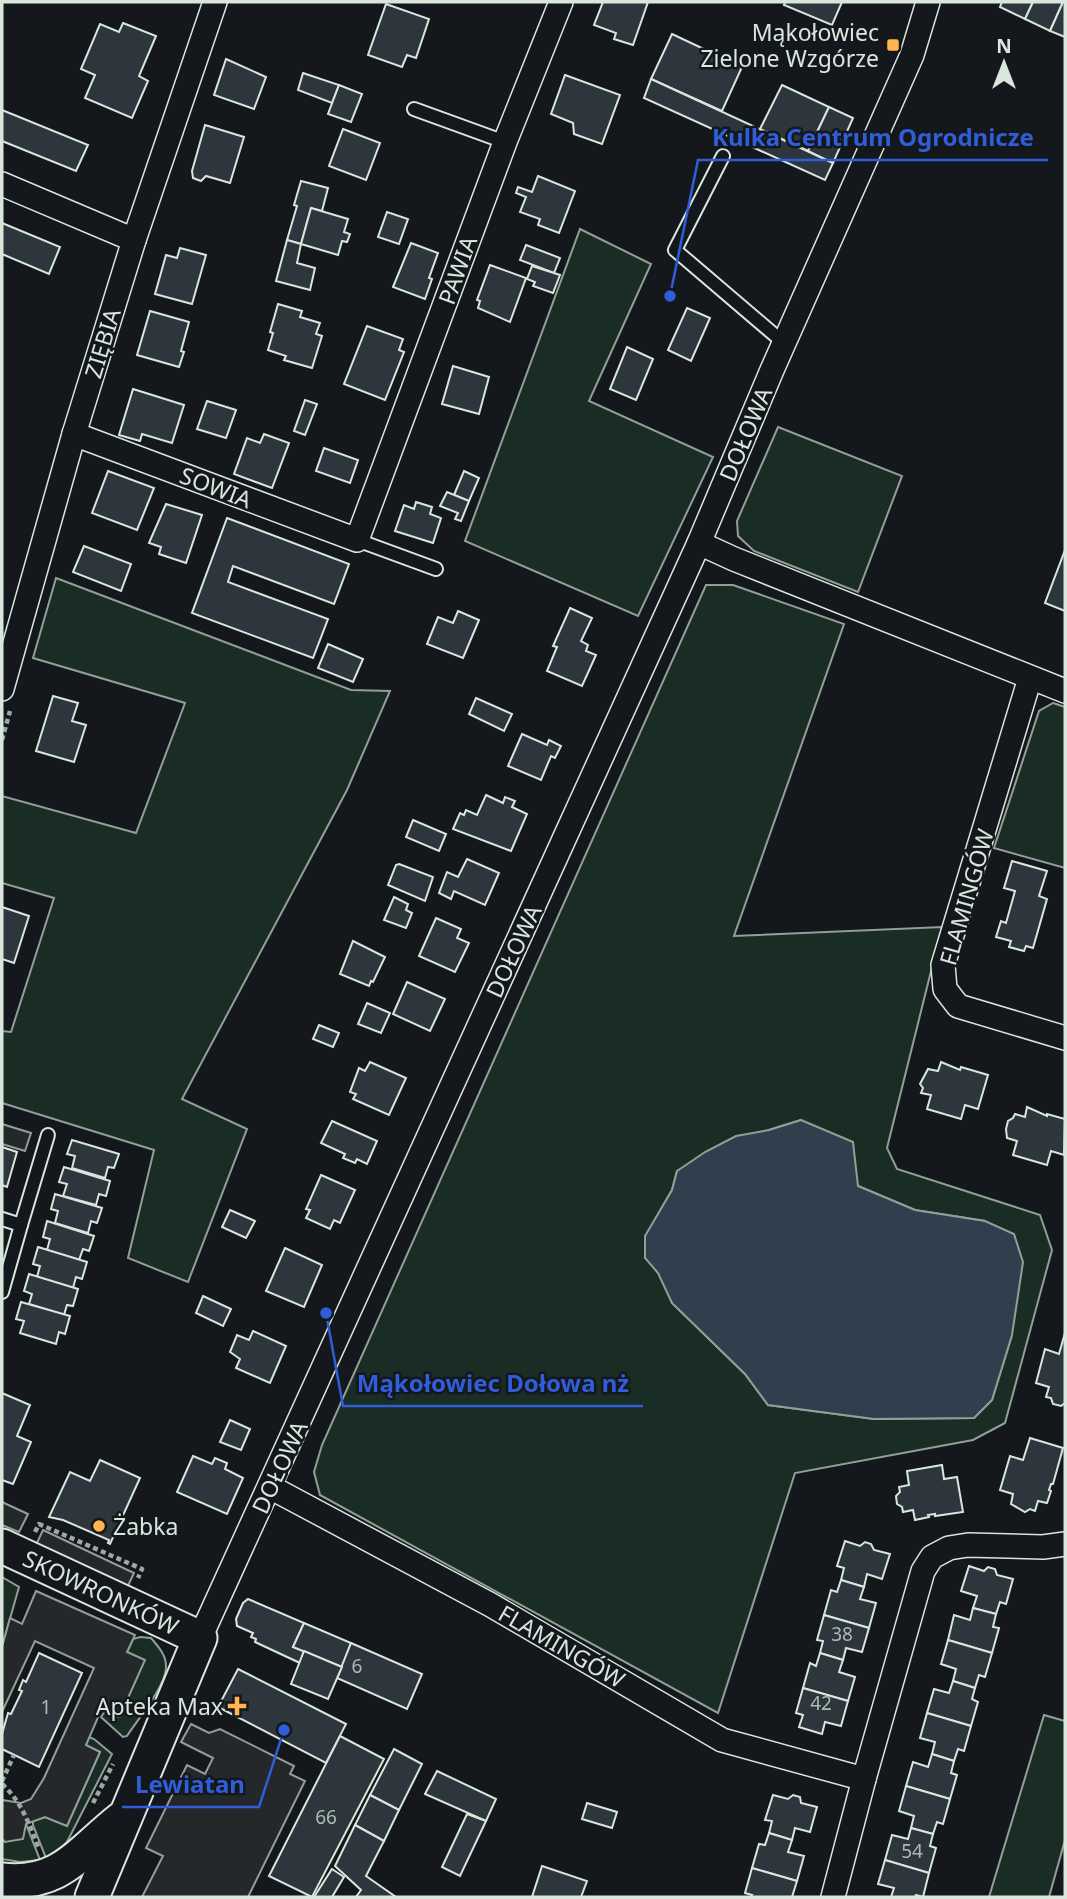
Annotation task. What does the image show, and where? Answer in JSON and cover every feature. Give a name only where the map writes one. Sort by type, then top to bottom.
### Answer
[{"type":"street","name":"ZIĘBIA","points":[[2,689],[74,434],[134,240],[215,2]]},
{"type":"street","name":"PAWIA","points":[[357,541],[505,142],[561,2]]},
{"type":"street","name":"DOŁOWA","points":[[92,1897],[200,1638],[699,543],[784,343],[912,55],[928,2]]},
{"type":"street","points":[[2,184],[134,240]]},
{"type":"street","name":"SOWIA","points":[[74,434],[357,541]]},
{"type":"street","points":[[699,543],[1065,691]]},
{"type":"street","name":"FLAMINGÓW","points":[[1030,678],[943,965],[945,989],[958,1006],[1065,1038]]},
{"type":"street","name":"FLAMINGÓW","points":[[270,1487],[491,1605],[722,1740],[864,1779]]},
{"type":"street","points":[[833,1897],[923,1571],[932,1557],[949,1548],[968,1545],[1043,1547],[1065,1544]]},
{"type":"street","name":"SKOWRONKÓW","points":[[2,1546],[200,1638]]},
{"type":"street","points":[[2,1880],[30,1880],[61,1870],[128,1813]]},
{"type":"lane","points":[[414,109],[505,142]]},
{"type":"lane","points":[[723,156],[675,250],[784,343]]},
{"type":"lane","points":[[357,541],[436,569]]},
{"type":"lane","points":[[2,1292],[48,1135]]},
{"type":"lane","points":[[2,1219],[21,1225]]},
{"type":"path","points":[[34,1534],[38,1524],[142,1569],[134,1588]]},
{"type":"path","points":[[14,1755],[2,1783],[15,1796],[24,1811],[39,1850]]},
{"type":"path","points":[[90,1808],[116,1759]]},
{"type":"green space","points":[[580,229],[651,264],[589,401],[713,457],[638,616],[465,541]]},
{"type":"green space","points":[[778,427],[902,476],[858,592],[754,551],[738,536],[737,521]]},
{"type":"green space","points":[[56,578],[351,690],[390,691],[347,790],[182,1099],[247,1129],[188,1282],[128,1258],[154,1150],[2,1103],[2,1031],[11,1032],[54,898],[2,883],[2,796],[136,833],[185,703],[33,658]]},
{"type":"green space","points":[[706,585],[733,585],[844,624],[734,936],[942,927],[887,1148],[897,1169],[1040,1215],[1052,1250],[1005,1423],[973,1440],[795,1473],[718,1713],[320,1495],[314,1472],[322,1445]],"holes":[[[801,1120],[858,1186],[915,1210],[985,1221],[1012,1335],[992,1400],[974,1418],[874,1419],[768,1405],[745,1374],[672,1303],[646,1236],[672,1190],[677,1171],[769,1130]]]},
{"type":"green space","points":[[1053,703],[1065,707],[1065,868],[994,848],[1039,711]]},
{"type":"green space","points":[[2,1577],[19,1587],[2,1647]]},
{"type":"green space","points":[[140,1637],[154,1641],[164,1655],[166,1668],[156,1693],[127,1736],[123,1737],[101,1717],[105,1711],[120,1716],[144,1660],[127,1652],[133,1639]]},
{"type":"green space","points":[[1044,1715],[1065,1721],[1065,1840],[1049,1897],[989,1897]]},
{"type":"green space","points":[[89,1737],[112,1754],[67,1842],[59,1851],[46,1858],[33,1821],[45,1817],[67,1826],[100,1752],[85,1745]]},
{"type":"green space","points":[[26,1824],[40,1860],[20,1862],[2,1859],[2,1839],[5,1842]]},
{"type":"shaded area","points":[[2,1124],[31,1133],[25,1151],[2,1144]]},
{"type":"shaded area","points":[[2,1502],[28,1514],[19,1532],[2,1525]]},
{"type":"shaded area","points":[[43,1530],[134,1573],[126,1590],[35,1547]]},
{"type":"shaded area","points":[[36,1591],[135,1635],[127,1652],[145,1660],[120,1716],[102,1708],[86,1745],[100,1752],[67,1826],[45,1817],[26,1824],[23,1839],[5,1842],[2,1839],[2,1800],[21,1803],[31,1799],[44,1778],[94,1668],[35,1641],[2,1712],[2,1647],[10,1618],[22,1624]]},
{"type":"shaded area","points":[[191,1724],[209,1733],[220,1729],[294,1766],[290,1774],[305,1781],[248,1897],[142,1897],[163,1856],[146,1848],[187,1765],[205,1774],[213,1758],[181,1742]]},
{"type":"water","points":[[801,1120],[853,1142],[858,1186],[915,1210],[985,1221],[1014,1234],[1023,1262],[1012,1335],[992,1400],[974,1418],[874,1419],[768,1405],[745,1374],[672,1303],[658,1273],[645,1258],[645,1236],[672,1190],[677,1171],[736,1136]]},
{"type":"building","points":[[603,2],[648,2],[633,45],[614,39],[616,33],[594,25]]},
{"type":"building","points":[[785,2],[842,2],[832,25],[784,5]]},
{"type":"building","points":[[1002,2],[1033,2],[1025,19],[1000,7]]},
{"type":"building","points":[[1033,2],[1063,2],[1050,31],[1025,19]]},
{"type":"building","points":[[1065,2],[1065,37],[1050,31]]},
{"type":"building","points":[[386,4],[429,19],[416,58],[407,55],[402,67],[368,55]]},
{"type":"building","points":[[123,23],[156,36],[139,76],[148,81],[132,118],[85,98],[95,75],[81,69],[100,24],[119,32]]},
{"type":"building","points":[[672,34],[742,67],[722,111],[651,79]]},
{"type":"building","points":[[226,59],[266,77],[254,109],[214,95]]},
{"type":"building","points":[[303,73],[339,85],[332,103],[298,90]]},
{"type":"building","points":[[565,75],[620,95],[602,144],[574,134],[573,123],[551,114]]},
{"type":"building","points":[[651,79],[833,163],[825,180],[644,98]]},
{"type":"building","points":[[339,85],[362,94],[351,122],[328,114]]},
{"type":"building","points":[[782,85],[829,107],[808,151],[760,129]]},
{"type":"building","points":[[829,107],[853,118],[833,163],[808,151]]},
{"type":"building","points":[[2,110],[88,145],[76,171],[2,141]]},
{"type":"building","points":[[205,125],[244,137],[230,183],[206,176],[201,181],[193,178],[192,171]]},
{"type":"building","points":[[343,129],[380,143],[366,180],[329,166]]},
{"type":"building","points":[[538,176],[575,191],[559,233],[538,225],[540,219],[520,212],[526,197],[516,193],[518,187],[532,192]]},
{"type":"building","points":[[301,181],[328,188],[322,211],[311,208],[301,244],[287,240]]},
{"type":"building","points":[[311,208],[348,219],[344,232],[350,234],[347,242],[342,241],[338,255],[301,244]]},
{"type":"building","points":[[387,212],[408,219],[399,244],[378,237]]},
{"type":"building","points":[[2,223],[60,247],[49,274],[2,254]]},
{"type":"building","points":[[287,240],[301,244],[297,263],[315,268],[310,290],[276,281]]},
{"type":"building","points":[[411,243],[438,253],[425,299],[393,287]]},
{"type":"building","points":[[526,245],[560,258],[554,273],[520,260]]},
{"type":"building","points":[[180,248],[206,255],[192,304],[155,294],[166,255],[177,258]]},
{"type":"building","points":[[490,265],[526,278],[510,322],[478,308],[480,301],[477,300]]},
{"type":"building","points":[[532,266],[560,275],[553,293],[533,286],[535,282],[527,279]]},
{"type":"building","points":[[278,304],[302,311],[300,317],[320,323],[316,334],[322,336],[312,368],[284,360],[286,356],[268,350]]},
{"type":"building","points":[[687,308],[710,318],[691,361],[668,350]]},
{"type":"building","points":[[150,311],[189,322],[179,367],[137,355]]},
{"type":"building","points":[[367,326],[403,339],[399,350],[404,352],[385,400],[344,384]]},
{"type":"building","points":[[627,347],[653,359],[636,400],[610,389]]},
{"type":"building","points":[[453,366],[489,377],[479,414],[442,404]]},
{"type":"building","points":[[133,389],[184,405],[172,443],[142,434],[140,441],[119,435]]},
{"type":"building","points":[[305,400],[317,404],[305,435],[294,431]]},
{"type":"building","points":[[207,401],[236,410],[226,438],[197,429]]},
{"type":"building","points":[[264,434],[289,443],[272,488],[234,474],[247,438],[260,443]]},
{"type":"building","points":[[324,448],[358,460],[350,483],[316,471]]},
{"type":"building","points":[[108,471],[154,488],[137,530],[92,513]]},
{"type":"building","points":[[464,471],[479,478],[469,501],[454,495]]},
{"type":"building","points":[[447,492],[469,501],[461,521],[455,519],[458,513],[440,506]]},
{"type":"building","points":[[416,502],[432,507],[430,514],[441,518],[433,543],[395,531],[404,505],[414,509]]},
{"type":"building","points":[[166,504],[202,515],[186,563],[159,554],[161,547],[149,543]]},
{"type":"building","points":[[227,518],[349,564],[334,604],[233,566],[228,582],[328,619],[313,658],[192,613]]},
{"type":"building","points":[[84,546],[131,564],[121,591],[73,572]]},
{"type":"building","points":[[1065,550],[1065,611],[1045,603]]},
{"type":"building","points":[[570,608],[592,618],[581,641],[588,645],[586,651],[596,655],[582,686],[547,671],[557,647],[553,646]]},
{"type":"building","points":[[458,611],[479,620],[463,658],[427,644],[438,617],[453,623]]},
{"type":"building","points":[[328,644],[363,659],[353,682],[318,668]]},
{"type":"building","points":[[53,696],[78,703],[72,721],[86,725],[74,762],[36,751]]},
{"type":"building","points":[[476,698],[512,714],[504,731],[469,714]]},
{"type":"building","points":[[522,734],[547,745],[549,740],[561,746],[555,758],[551,756],[541,780],[508,766]]},
{"type":"building","points":[[486,795],[503,803],[505,797],[515,801],[512,807],[527,814],[511,851],[453,829],[460,813],[464,815],[466,810],[477,815]]},
{"type":"building","points":[[413,820],[446,834],[439,851],[406,837]]},
{"type":"building","points":[[467,859],[499,873],[485,905],[454,891],[451,899],[439,893],[447,872],[458,877]]},
{"type":"building","points":[[1012,861],[1047,871],[1039,896],[1047,899],[1033,948],[1026,946],[1024,951],[1009,947],[1011,941],[996,937],[1001,921],[1006,923],[1015,891],[1004,888]]},
{"type":"building","points":[[396,865],[433,877],[425,901],[388,885]]},
{"type":"building","points":[[394,897],[408,904],[406,910],[412,913],[406,928],[384,920]]},
{"type":"building","points":[[2,907],[29,916],[14,963],[2,959]]},
{"type":"building","points":[[436,918],[461,929],[457,938],[469,943],[455,972],[419,956]]},
{"type":"building","points":[[353,941],[385,957],[369,986],[340,974]]},
{"type":"building","points":[[407,982],[445,999],[430,1031],[393,1014]]},
{"type":"building","points":[[367,1003],[390,1013],[381,1033],[358,1024]]},
{"type":"building","points":[[319,1025],[339,1033],[333,1047],[313,1039]]},
{"type":"building","points":[[370,1062],[406,1078],[389,1115],[353,1099],[356,1094],[350,1092],[359,1068],[365,1071]]},
{"type":"building","points":[[941,1062],[960,1070],[961,1067],[988,1075],[978,1109],[965,1105],[961,1119],[927,1109],[931,1095],[921,1093],[923,1088],[920,1084],[928,1069],[938,1071]]},
{"type":"building","points":[[1027,1107],[1047,1116],[1065,1119],[1064,1155],[1051,1151],[1047,1165],[1013,1155],[1017,1141],[1007,1138],[1008,1121],[1015,1114],[1025,1117]]},
{"type":"building","points":[[332,1121],[377,1141],[367,1164],[357,1159],[355,1163],[343,1158],[345,1154],[321,1143]]},
{"type":"building","points":[[72,1140],[119,1154],[114,1168],[108,1167],[105,1178],[72,1168],[75,1156],[67,1154]]},
{"type":"building","points":[[2,1147],[17,1152],[7,1187],[2,1185]]},
{"type":"building","points":[[64,1167],[110,1181],[106,1196],[99,1194],[96,1205],[63,1196],[67,1184],[59,1182]]},
{"type":"building","points":[[321,1175],[355,1190],[340,1223],[334,1220],[330,1229],[306,1218],[310,1210],[306,1209]]},
{"type":"building","points":[[55,1194],[102,1208],[97,1223],[91,1221],[88,1233],[55,1223],[58,1211],[51,1209]]},
{"type":"building","points":[[230,1210],[255,1221],[246,1238],[222,1227]]},
{"type":"building","points":[[47,1221],[94,1236],[89,1251],[83,1249],[79,1260],[47,1250],[50,1239],[43,1237]]},
{"type":"building","points":[[38,1247],[87,1262],[82,1279],[76,1277],[73,1288],[37,1277],[40,1266],[33,1264]]},
{"type":"building","points":[[285,1248],[322,1265],[304,1307],[266,1291]]},
{"type":"building","points":[[29,1274],[78,1289],[73,1306],[67,1305],[64,1315],[29,1304],[32,1294],[24,1291]]},
{"type":"building","points":[[203,1296],[231,1309],[223,1326],[196,1313]]},
{"type":"building","points":[[21,1302],[70,1316],[65,1334],[59,1332],[56,1344],[20,1333],[24,1321],[16,1319]]},
{"type":"building","points":[[253,1331],[286,1346],[270,1383],[236,1368],[240,1359],[230,1352],[237,1335],[249,1340]]},
{"type":"building","points":[[1065,1333],[1065,1403],[1061,1406],[1053,1404],[1051,1398],[1046,1397],[1049,1387],[1036,1383],[1045,1349],[1059,1354]]},
{"type":"building","points":[[2,1393],[30,1405],[17,1436],[31,1442],[13,1484],[2,1480]]},
{"type":"building","points":[[230,1420],[250,1429],[241,1450],[220,1442]]},
{"type":"building","points":[[1030,1438],[1063,1448],[1047,1503],[1038,1501],[1035,1511],[1030,1509],[1025,1512],[1011,1504],[1013,1494],[1000,1490],[1010,1456],[1023,1460]]},
{"type":"building","points":[[193,1456],[212,1464],[215,1458],[227,1463],[225,1469],[243,1478],[227,1514],[177,1492]]},
{"type":"building","points":[[100,1460],[140,1478],[110,1544],[109,1540],[63,1520],[49,1517],[70,1472],[90,1481]]},
{"type":"building","points":[[942,1465],[944,1479],[957,1477],[963,1512],[928,1515],[929,1517],[915,1520],[913,1510],[903,1512],[902,1507],[897,1504],[899,1487],[909,1485],[907,1471]]},
{"type":"building","points":[[845,1541],[860,1546],[865,1542],[871,1544],[874,1550],[890,1554],[882,1579],[867,1574],[864,1587],[841,1580],[844,1568],[837,1566]]},
{"type":"building","points":[[969,1566],[984,1571],[988,1567],[995,1569],[997,1575],[1013,1579],[1006,1604],[1000,1602],[996,1614],[973,1608],[977,1596],[961,1591]]},
{"type":"building","points":[[841,1580],[864,1587],[860,1599],[876,1603],[869,1628],[824,1615],[831,1590],[837,1592]]},
{"type":"building","points":[[248,1599],[304,1623],[293,1647],[304,1651],[300,1663],[255,1642],[256,1639],[251,1637],[253,1633],[237,1626],[236,1619],[243,1603]]},
{"type":"building","points":[[973,1608],[996,1614],[993,1627],[999,1628],[992,1653],[948,1640],[954,1615],[970,1620]]},
{"type":"building","points":[[824,1615],[869,1628],[862,1652],[846,1648],[843,1660],[820,1653],[823,1641],[817,1640]]},
{"type":"building","points":[[304,1623],[351,1643],[342,1667],[293,1647]]},
{"type":"building","points":[[948,1640],[992,1653],[985,1677],[979,1675],[975,1688],[953,1681],[956,1669],[941,1664]]},
{"type":"building","points":[[351,1643],[422,1674],[407,1709],[337,1678]]},
{"type":"building","points":[[304,1651],[342,1667],[328,1699],[291,1684]]},
{"type":"building","points":[[39,1653],[82,1673],[39,1767],[2,1749],[2,1734],[8,1713],[11,1714],[22,1691],[19,1690],[23,1680],[26,1682]]},
{"type":"building","points":[[820,1653],[843,1660],[839,1672],[855,1677],[848,1701],[803,1688],[810,1663],[816,1666]]},
{"type":"building","points":[[238,1669],[346,1724],[326,1763],[218,1707]]},
{"type":"building","points":[[953,1681],[975,1688],[972,1699],[978,1702],[971,1726],[927,1713],[934,1689],[949,1693]]},
{"type":"building","points":[[803,1688],[848,1701],[841,1726],[825,1722],[822,1734],[799,1727],[803,1715],[796,1713]]},
{"type":"building","points":[[927,1713],[971,1726],[964,1751],[958,1749],[954,1761],[932,1754],[935,1742],[920,1738]]},
{"type":"building","points":[[340,1736],[384,1759],[312,1897],[269,1876]]},
{"type":"building","points":[[394,1749],[422,1764],[399,1810],[370,1795]]},
{"type":"building","points":[[932,1754],[954,1761],[951,1773],[957,1775],[950,1799],[906,1786],[913,1762],[928,1767]]},
{"type":"building","points":[[437,1771],[496,1799],[486,1821],[425,1794]]},
{"type":"building","points":[[906,1786],[950,1799],[943,1824],[937,1822],[933,1834],[911,1828],[914,1816],[899,1811]]},
{"type":"building","points":[[370,1795],[399,1810],[384,1841],[355,1825]]},
{"type":"building","points":[[773,1795],[788,1799],[793,1795],[800,1797],[801,1803],[817,1807],[810,1832],[795,1828],[792,1840],[769,1833],[772,1821],[765,1820]]},
{"type":"building","points":[[587,1803],[617,1812],[612,1828],[582,1819]]},
{"type":"building","points":[[467,1814],[486,1821],[460,1876],[442,1867]]},
{"type":"building","points":[[355,1825],[384,1841],[366,1876],[396,1897],[356,1897],[361,1890],[335,1866]]},
{"type":"building","points":[[911,1828],[933,1834],[930,1846],[936,1848],[929,1873],[885,1860],[892,1835],[908,1839]]},
{"type":"building","points":[[769,1833],[792,1840],[788,1852],[804,1856],[797,1881],[752,1868],[759,1844],[765,1845]]},
{"type":"building","points":[[885,1860],[929,1873],[923,1897],[891,1897],[894,1888],[878,1884]]},
{"type":"building","points":[[542,1866],[587,1881],[581,1897],[532,1897]]},
{"type":"building","points":[[752,1868],[797,1881],[792,1897],[751,1897],[752,1895],[745,1893]]},
{"type":"building","points":[[332,1869],[344,1877],[332,1897],[314,1897]]},
{"type":"place","name":"Mąkołowiec Zielone Wzgórze","points":[[893,45]]},
{"type":"place","name":"Kulka Centrum Ogrodnicze","points":[[670,296]]},
{"type":"place","name":"Mąkołowiec Dołowa nż","points":[[326,1313]]},
{"type":"place","name":"Żabka","points":[[99,1526]]},
{"type":"place","name":"Apteka Max","points":[[237,1706]]},
{"type":"place","name":"Lewiatan","points":[[284,1730]]}]
